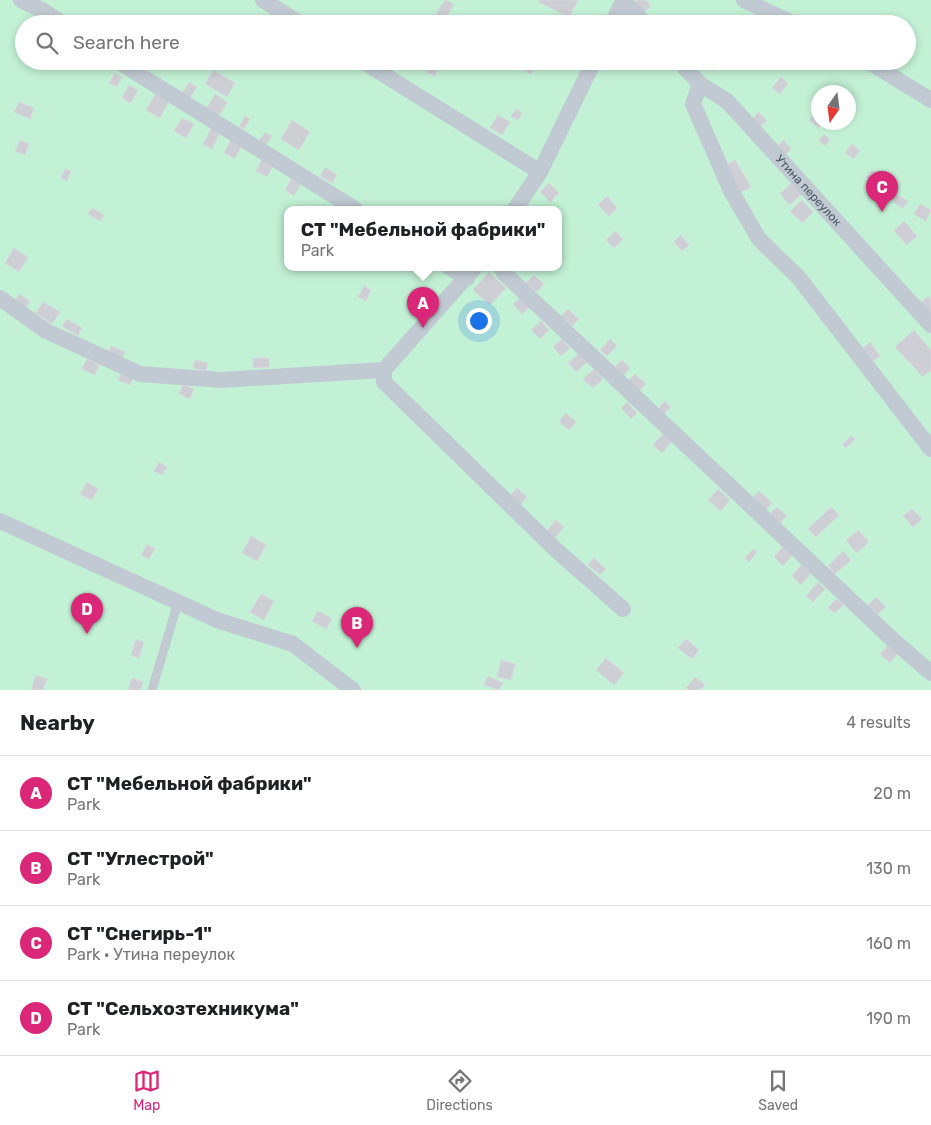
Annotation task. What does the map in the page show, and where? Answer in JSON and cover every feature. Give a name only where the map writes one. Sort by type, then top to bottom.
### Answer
[{"type":"street","points":[[21,0],[50,15]]},
{"type":"street","points":[[263,0],[287,15]]},
{"type":"street","points":[[616,15],[623,0],[637,15]]},
{"type":"street","points":[[744,0],[775,15]]},
{"type":"street","points":[[132,70],[351,206]]},
{"type":"street","points":[[376,70],[540,172]]},
{"type":"street","points":[[516,206],[540,172],[590,70]]},
{"type":"street","name":"Утина переулок","points":[[687,70],[700,84],[727,101],[931,325]]},
{"type":"street","points":[[882,70],[931,100]]},
{"type":"street","points":[[700,84],[693,104],[731,191],[760,239],[799,278],[931,449]]},
{"type":"street","points":[[503,271],[878,626],[931,673]]},
{"type":"street","points":[[471,272],[384,370],[384,382],[555,549],[623,609]]},
{"type":"street","points":[[0,298],[46,331],[140,374],[221,380],[384,370]]},
{"type":"street","points":[[0,521],[217,620],[293,644],[353,690]]},
{"type":"lane","points":[[152,690],[178,602]]},
{"type":"green space","points":[[0,0],[613,0],[624,14],[634,0],[931,0],[931,690],[0,690]]},
{"type":"building","points":[[445,0],[454,4],[448,15],[436,14]]},
{"type":"building","points":[[539,0],[578,0],[570,15],[565,15],[538,2]]},
{"type":"building","points":[[637,0],[646,0],[651,6],[644,12],[635,2]]},
{"type":"building","points":[[213,70],[235,83],[227,97],[205,84]]},
{"type":"building","points":[[426,70],[438,70],[434,76]]},
{"type":"building","points":[[524,70],[534,70],[531,74]]},
{"type":"building","points":[[115,73],[122,77],[117,87],[109,83]]},
{"type":"building","points":[[781,77],[788,83],[780,94],[772,88]]},
{"type":"building","points":[[189,82],[197,87],[189,100],[181,95]]},
{"type":"building","points":[[129,85],[138,90],[131,103],[122,98]]},
{"type":"building","points":[[155,94],[169,101],[160,118],[146,110]]},
{"type":"building","points":[[215,94],[227,102],[218,117],[206,109]]},
{"type":"building","points":[[19,102],[34,108],[30,119],[14,112]]},
{"type":"building","points":[[516,109],[522,113],[518,120],[511,116]]},
{"type":"building","points":[[759,112],[767,121],[759,127],[752,119]]},
{"type":"building","points":[[498,115],[510,122],[502,135],[490,128]]},
{"type":"building","points":[[245,116],[250,119],[244,129],[239,126]]},
{"type":"building","points":[[182,118],[194,124],[186,138],[174,131]]},
{"type":"building","points":[[292,120],[310,132],[299,150],[281,139]]},
{"type":"building","points":[[211,128],[220,133],[212,149],[203,144]]},
{"type":"building","points":[[265,132],[272,136],[266,145],[259,141]]},
{"type":"building","points":[[824,134],[830,139],[825,146],[819,141]]},
{"type":"building","points":[[231,139],[242,145],[235,159],[224,153]]},
{"type":"building","points":[[20,140],[29,144],[25,155],[15,151]]},
{"type":"building","points":[[784,140],[791,149],[785,155],[777,146]]},
{"type":"building","points":[[852,144],[860,151],[853,159],[845,153]]},
{"type":"building","points":[[262,159],[273,166],[267,177],[256,171]]},
{"type":"building","points":[[735,160],[751,187],[740,193],[725,166]]},
{"type":"building","points":[[325,167],[337,175],[332,183],[320,176]]},
{"type":"building","points":[[65,169],[71,171],[67,181],[61,178]]},
{"type":"building","points":[[872,170],[881,177],[874,184],[866,177]]},
{"type":"building","points":[[293,176],[302,181],[294,196],[285,190]]},
{"type":"building","points":[[549,183],[559,193],[550,202],[540,192]]},
{"type":"building","points":[[791,183],[802,194],[790,205],[780,194]]},
{"type":"building","points":[[897,195],[908,201],[903,208],[893,202]]},
{"type":"building","points":[[607,196],[617,208],[609,216],[598,205]]},
{"type":"building","points":[[802,200],[813,212],[802,223],[790,211]]},
{"type":"building","points":[[920,204],[931,210],[926,221],[914,214]]},
{"type":"building","points":[[92,208],[104,215],[100,221],[88,214]]},
{"type":"building","points":[[904,221],[917,236],[907,245],[894,231]]},
{"type":"building","points":[[615,231],[623,239],[614,248],[606,240]]},
{"type":"building","points":[[681,235],[689,245],[682,251],[674,242]]},
{"type":"building","points":[[14,248],[28,257],[19,272],[5,263]]},
{"type":"building","points":[[489,272],[506,288],[490,305],[473,290]]},
{"type":"building","points":[[534,275],[544,284],[537,292],[526,283]]},
{"type":"building","points":[[364,286],[371,290],[366,301],[358,297]]},
{"type":"building","points":[[19,294],[30,301],[25,309],[14,302]]},
{"type":"building","points":[[928,296],[931,300],[931,316],[918,305]]},
{"type":"building","points":[[521,297],[530,307],[522,314],[513,304]]},
{"type":"building","points":[[43,302],[60,312],[52,324],[36,313]]},
{"type":"building","points":[[568,309],[579,319],[572,326],[561,316]]},
{"type":"building","points":[[67,319],[82,328],[78,336],[62,326]]},
{"type":"building","points":[[541,321],[549,330],[540,339],[531,330]]},
{"type":"building","points":[[914,330],[931,350],[931,370],[923,377],[895,347]]},
{"type":"building","points":[[562,339],[570,348],[561,356],[553,347]]},
{"type":"building","points":[[610,339],[617,346],[607,356],[600,350]]},
{"type":"building","points":[[870,342],[880,356],[873,361],[863,348]]},
{"type":"building","points":[[111,346],[125,352],[122,359],[108,354]]},
{"type":"building","points":[[580,353],[588,361],[576,372],[568,363]]},
{"type":"building","points":[[253,358],[269,358],[269,367],[253,368]]},
{"type":"building","points":[[87,359],[99,365],[95,375],[82,369]]},
{"type":"building","points":[[195,360],[208,363],[206,371],[193,368]]},
{"type":"building","points":[[622,360],[630,368],[623,376],[614,368]]},
{"type":"building","points":[[594,369],[603,379],[593,388],[583,379]]},
{"type":"building","points":[[122,371],[134,377],[130,385],[118,380]]},
{"type":"building","points":[[635,374],[646,384],[638,392],[627,382]]},
{"type":"building","points":[[183,384],[194,389],[190,399],[179,394]]},
{"type":"building","points":[[665,401],[671,407],[663,415],[657,410]]},
{"type":"building","points":[[627,402],[637,413],[631,419],[621,408]]},
{"type":"building","points":[[566,413],[576,422],[569,430],[559,422]]},
{"type":"building","points":[[663,434],[672,441],[662,453],[653,445]]},
{"type":"building","points":[[851,436],[855,439],[846,448],[842,445]]},
{"type":"building","points":[[159,462],[167,467],[162,475],[154,471]]},
{"type":"building","points":[[87,482],[98,489],[92,500],[80,494]]},
{"type":"building","points":[[517,488],[527,497],[520,506],[509,497]]},
{"type":"building","points":[[718,489],[730,500],[721,511],[708,500]]},
{"type":"building","points":[[759,491],[772,503],[763,513],[749,501]]},
{"type":"building","points":[[777,507],[787,516],[779,524],[769,515]]},
{"type":"building","points":[[831,507],[839,515],[816,537],[808,529]]},
{"type":"building","points":[[912,509],[922,519],[913,527],[903,516]]},
{"type":"building","points":[[556,520],[564,527],[554,539],[546,532]]},
{"type":"building","points":[[858,530],[869,542],[857,553],[846,541]]},
{"type":"building","points":[[251,536],[266,545],[257,561],[242,553]]},
{"type":"building","points":[[147,544],[155,549],[149,559],[141,555]]},
{"type":"building","points":[[784,545],[794,553],[783,566],[774,557]]},
{"type":"building","points":[[753,549],[757,552],[749,562],[745,558]]},
{"type":"building","points":[[843,551],[851,560],[835,574],[828,566]]},
{"type":"building","points":[[594,558],[606,569],[600,575],[588,565]]},
{"type":"building","points":[[802,564],[812,572],[801,585],[792,576]]},
{"type":"building","points":[[818,582],[825,589],[813,602],[806,596]]},
{"type":"building","points":[[261,594],[274,601],[264,620],[250,612]]},
{"type":"building","points":[[876,597],[886,607],[875,617],[866,607]]},
{"type":"building","points":[[836,599],[843,605],[835,613],[828,608]]},
{"type":"building","points":[[318,611],[332,619],[326,629],[312,621]]},
{"type":"building","points":[[361,616],[369,620],[364,629],[356,624]]},
{"type":"building","points":[[136,639],[144,642],[139,658],[131,655]]},
{"type":"building","points":[[686,639],[699,650],[692,659],[678,648]]},
{"type":"building","points":[[888,645],[898,653],[890,663],[880,654]]},
{"type":"building","points":[[606,658],[624,673],[614,685],[596,670]]},
{"type":"building","points":[[501,660],[515,664],[511,680],[497,677]]},
{"type":"building","points":[[36,675],[47,679],[43,690],[31,689]]},
{"type":"building","points":[[488,676],[503,683],[499,690],[484,685]]},
{"type":"building","points":[[695,677],[705,685],[700,690],[688,690],[686,688]]},
{"type":"building","points":[[132,678],[143,682],[141,690],[128,690]]},
{"type":"place","name":"СТ \"Снегирь-1\"","points":[[882,212]]},
{"type":"place","name":"СТ \"Мебельной фабрики\"","points":[[423,328]]},
{"type":"place","name":"СТ \"Сельхозтехникума\"","points":[[87,634]]},
{"type":"place","name":"СТ \"Углестрой\"","points":[[357,648]]}]
